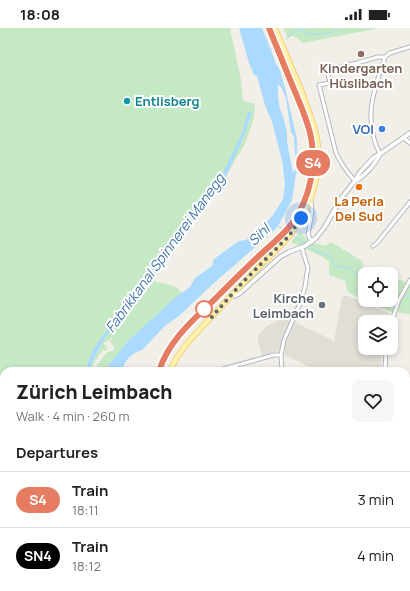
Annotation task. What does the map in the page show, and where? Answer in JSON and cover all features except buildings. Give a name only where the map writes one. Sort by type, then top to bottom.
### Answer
[{"type":"main road","points":[[172,367],[176,358],[187,343],[242,283],[290,235],[310,201],[317,178],[317,139],[311,117],[275,28]]},
{"type":"street","points":[[355,181],[341,163],[335,148],[319,85],[330,83],[327,70],[385,56],[410,47]]},
{"type":"street","points":[[380,154],[373,136],[370,116],[372,97],[385,56]]},
{"type":"street","points":[[231,296],[240,294],[280,257],[311,242],[323,229],[342,197],[358,175],[374,157],[410,133]]},
{"type":"street","points":[[404,138],[410,143]]},
{"type":"street","points":[[310,201],[312,212],[308,235],[311,242]]},
{"type":"street","points":[[373,246],[410,204]]},
{"type":"street","points":[[282,367],[281,355],[284,340],[299,306],[305,287],[308,268],[303,247]]},
{"type":"street","points":[[394,315],[399,300],[410,280]]},
{"type":"street","points":[[230,367],[274,355],[281,355]]},
{"type":"street","points":[[385,367],[386,355]]},
{"type":"shaded area","points":[[344,296],[358,300],[358,307],[375,307],[374,308],[390,313],[389,315],[358,315],[358,355],[382,355],[381,367],[310,367],[285,355],[284,350],[286,342],[295,322],[334,341],[342,297]]},
{"type":"shaded area","points":[[298,306],[279,351],[262,356],[258,341],[259,334],[267,326],[283,318]]},
{"type":"green space","points":[[0,28],[230,28],[241,80],[243,101],[255,104],[254,118],[246,142],[223,181],[181,230],[104,334],[86,367],[0,367]]},
{"type":"green space","points":[[283,28],[380,28],[303,43],[294,36],[287,37]]},
{"type":"green space","points":[[300,232],[309,242],[325,246],[331,242],[362,261],[364,267],[358,267],[358,297],[348,292],[345,281],[329,275],[329,262],[323,257],[291,242]]},
{"type":"green space","points":[[151,279],[176,287],[182,293],[128,341],[107,367],[96,367],[106,353],[115,348],[110,341],[112,339],[111,338],[107,342],[105,341],[104,344],[108,347],[107,350],[102,351],[93,364],[93,367],[91,367],[105,338]]},
{"type":"green space","points":[[398,280],[410,283],[410,314],[391,312],[380,307],[398,307]]},
{"type":"water","name":"Sihl","points":[[239,28],[262,28],[276,64],[280,70],[297,139],[298,164],[292,200],[278,226],[267,237],[215,282],[180,315],[165,326],[142,350],[130,357],[125,362],[124,367],[107,367],[128,341],[175,298],[190,287],[195,278],[212,266],[214,259],[239,241],[246,240],[261,228],[273,215],[283,199],[285,184],[282,160],[272,122],[265,105],[257,76],[254,75]],"holes":[[[278,84],[286,98],[291,132],[294,137],[296,169],[293,173],[287,142],[287,132],[278,98]]]},
{"type":"water","name":"Fabrikkanal Spinnerei Manegg","points":[[248,112],[252,113],[241,143],[224,181],[217,187],[151,279],[105,338],[91,367],[87,367],[93,350],[104,334],[181,230],[192,218],[222,175],[241,136]]},
{"type":"waterway","points":[[286,39],[301,29],[307,34],[319,34],[332,32],[338,28]]},
{"type":"waterway","points":[[270,50],[275,48]]},
{"type":"waterway","points":[[296,173],[301,172],[311,174]]},
{"type":"waterway","points":[[278,226],[289,233]]},
{"type":"waterway","points":[[292,235],[306,244]]},
{"type":"waterway","points":[[308,246],[318,252],[330,256],[335,266],[349,268],[358,276]]},
{"type":"waterway","points":[[403,296],[410,296]]},
{"type":"railway","points":[[163,367],[170,351],[182,335],[285,233],[293,222],[306,197],[310,184],[313,158],[309,130],[300,103],[269,28]]},
{"type":"train","name":"S4","points":[[160,367],[173,343],[190,323],[292,224],[298,215],[308,193],[313,162],[313,149],[310,134],[302,109],[269,28]]},
{"type":"place","name":"Kindergarten Hüslibach","points":[[361,54]]},
{"type":"place","name":"Entlisberg","points":[[127,101]]},
{"type":"place","name":"VOI","points":[[382,129]]},
{"type":"place","name":"La Perla Del Sud","points":[[359,187]]},
{"type":"place","name":"Kirche Leimbach","points":[[322,305]]},
{"type":"route","points":[[204,309],[210,319],[242,283],[289,236],[301,218]]}]
